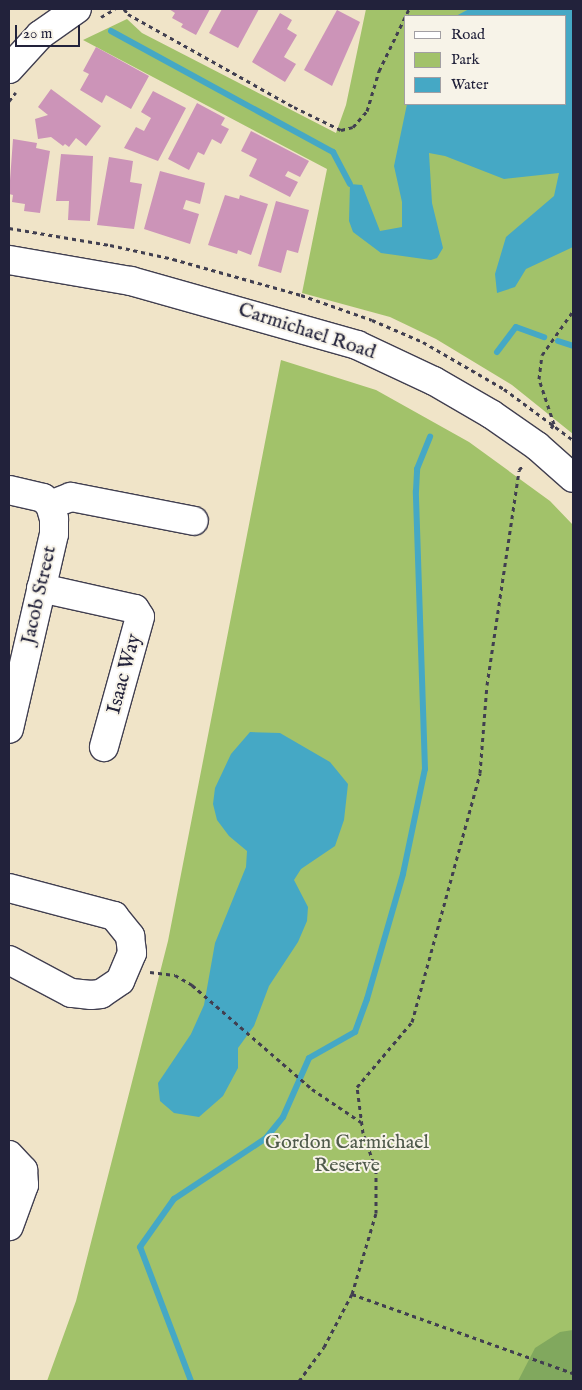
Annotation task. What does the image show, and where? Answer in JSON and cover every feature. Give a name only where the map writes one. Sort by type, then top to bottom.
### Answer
[{"type":"street","points":[[9,69],[40,35],[77,9]]},
{"type":"street","name":"Carmichael Road","points":[[9,260],[131,281],[357,345],[434,381],[490,414],[537,446],[573,478]]},
{"type":"street","points":[[9,490],[43,498],[50,505],[71,496],[194,521]]},
{"type":"street","name":"Jacob Street","points":[[9,729],[54,534],[50,505]]},
{"type":"street","name":"Isaac Way","points":[[41,588],[136,609],[140,617],[104,747]]},
{"type":"street","points":[[9,888],[114,916],[130,936],[132,953],[120,981],[102,994],[91,996],[71,993],[9,960]]},
{"type":"street","points":[[9,1155],[23,1170],[24,1185],[9,1226]]},
{"type":"path","points":[[124,9],[128,14],[277,97],[341,130],[353,127],[367,112],[379,71],[404,19]]},
{"type":"path","points":[[554,424],[539,379],[542,355],[573,311]]},
{"type":"path","points":[[299,1381],[324,1347],[352,1294],[376,1214],[376,1170],[363,1133],[357,1087],[412,1022],[480,773],[487,685],[519,470]]},
{"type":"path","points":[[192,985],[312,1088],[361,1122]]},
{"type":"path","points":[[352,1294],[573,1373]]},
{"type":"green space","points":[[366,9],[573,9],[573,434],[512,385],[436,339],[390,317],[302,293],[327,169],[83,40],[127,19],[142,33],[336,133],[346,105]]},
{"type":"green space","name":"Gordon Carmichael Reserve","points":[[281,360],[376,390],[469,442],[550,501],[573,525],[573,1381],[47,1381],[76,1301],[168,941]]},
{"type":"green space","points":[[573,1330],[573,1381],[518,1381],[535,1348],[560,1332]]},
{"type":"water","points":[[469,9],[573,9],[573,247],[526,269],[515,287],[497,293],[495,274],[506,237],[554,196],[559,173],[504,179],[445,156],[429,153],[432,203],[443,248],[437,258],[431,260],[381,253],[353,232],[349,221],[350,184],[362,185],[380,231],[402,227],[402,202],[394,166],[407,105],[567,105],[567,15],[458,15]]},
{"type":"water","points":[[250,732],[280,733],[330,762],[348,784],[344,820],[335,846],[301,869],[294,880],[308,907],[307,921],[298,942],[269,986],[254,1026],[238,1048],[238,1068],[223,1096],[199,1117],[174,1113],[160,1101],[158,1083],[191,1034],[204,1005],[215,943],[246,867],[247,851],[229,836],[217,820],[213,804],[215,788],[231,754]]},
{"type":"building","points":[[169,9],[210,9],[196,35],[181,27],[183,24],[172,18],[175,13]]},
{"type":"building","points":[[222,9],[259,9],[238,48],[209,33]]},
{"type":"building","points":[[337,10],[360,22],[332,86],[304,70]]},
{"type":"building","points":[[280,13],[292,20],[287,29],[297,35],[284,57],[296,64],[285,82],[252,62]]},
{"type":"building","points":[[96,47],[149,76],[131,109],[106,95],[102,103],[80,90],[89,74],[83,71]]},
{"type":"building","points":[[51,89],[101,126],[86,146],[76,138],[69,147],[65,144],[63,146],[51,137],[38,139],[35,119],[48,115],[38,107]]},
{"type":"building","points":[[153,91],[186,108],[158,161],[124,148],[136,127],[144,131],[151,118],[141,112]]},
{"type":"building","points":[[197,103],[225,118],[221,125],[229,129],[221,144],[212,139],[204,155],[198,152],[189,170],[168,159]]},
{"type":"building","points":[[251,131],[309,161],[300,177],[288,171],[285,176],[298,182],[290,197],[249,176],[257,159],[241,151]]},
{"type":"building","points":[[13,139],[37,143],[36,148],[50,151],[40,213],[24,211],[25,204],[12,202],[13,195],[9,194]]},
{"type":"building","points":[[61,154],[93,156],[90,221],[68,220],[69,201],[56,201]]},
{"type":"building","points":[[109,157],[133,161],[130,182],[142,184],[134,229],[97,225]]},
{"type":"building","points":[[160,171],[205,183],[200,204],[186,200],[183,209],[199,214],[190,244],[144,229]]},
{"type":"building","points":[[225,195],[239,199],[240,195],[268,204],[251,255],[238,250],[237,254],[208,245]]},
{"type":"building","points":[[276,201],[309,210],[298,253],[287,250],[281,273],[258,266]]},
{"type":"waterway","points":[[111,31],[333,152],[350,184]]},
{"type":"waterway","points":[[497,352],[516,327],[544,337]]},
{"type":"waterway","points":[[558,341],[573,346]]},
{"type":"waterway","points":[[191,1381],[140,1247],[174,1199],[266,1138],[283,1117],[309,1058],[355,1032],[367,999],[403,874],[425,769],[416,491],[417,469],[430,437]]}]
